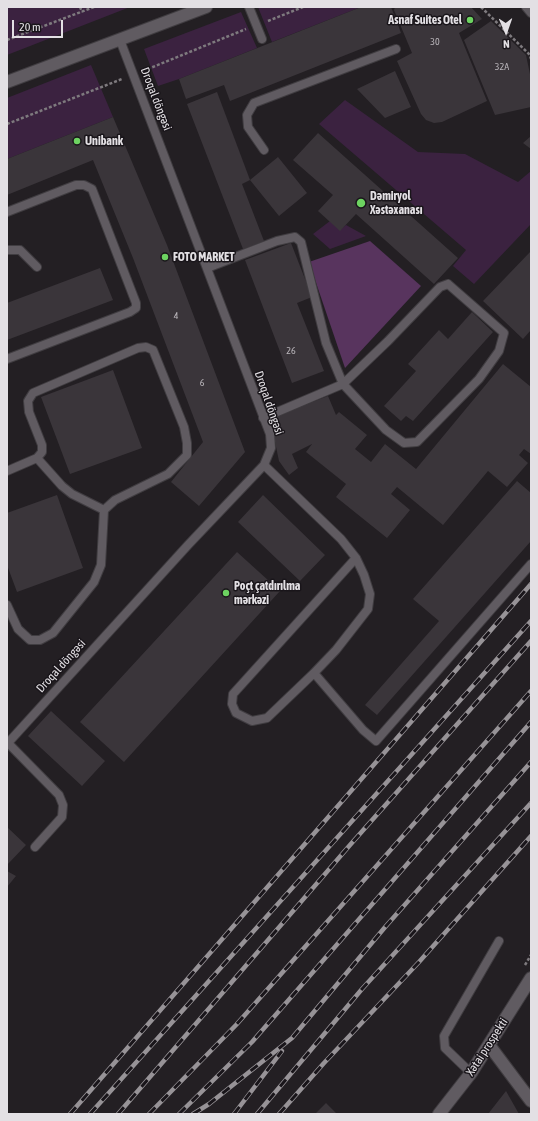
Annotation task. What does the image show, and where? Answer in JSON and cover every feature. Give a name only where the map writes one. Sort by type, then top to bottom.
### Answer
[{"type":"street","points":[[7,82],[206,7]]},
{"type":"street","name":"Xətai prospekti","points":[[439,1114],[471,1073],[531,978]]},
{"type":"street","points":[[489,1044],[531,1101]]},
{"type":"lane","points":[[249,7],[262,39]]},
{"type":"lane","points":[[526,7],[531,13]]},
{"type":"lane","name":"Droqal döngəsi","points":[[8,744],[184,549],[264,465],[271,448],[270,434],[120,40]]},
{"type":"lane","points":[[264,150],[248,127],[247,115],[254,103],[283,88],[396,49]]},
{"type":"lane","points":[[7,212],[76,185],[92,189],[136,303],[136,308],[130,312],[7,359]]},
{"type":"lane","points":[[206,268],[277,241],[294,237],[298,239],[326,343],[343,384],[386,430],[404,443],[417,442],[480,379],[500,351],[504,334],[448,284],[440,287],[388,341],[343,384],[263,418]]},
{"type":"lane","points":[[7,250],[20,250],[37,267]]},
{"type":"lane","points":[[7,471],[37,458],[42,452],[42,446],[28,412],[28,401],[33,393],[138,348],[146,347],[153,350],[184,427],[187,443],[187,454],[168,474],[115,500],[104,510],[101,565],[94,582],[53,633],[40,640],[30,640],[18,629],[7,605]]},
{"type":"lane","points":[[37,458],[62,486],[72,494],[104,510]]},
{"type":"lane","points":[[264,465],[342,539],[356,558],[370,594],[368,609],[336,650],[267,718],[252,722],[236,713],[232,704],[234,694],[356,558]]},
{"type":"lane","points":[[314,673],[363,730],[376,741],[531,564]]},
{"type":"lane","points":[[8,744],[59,795],[63,805],[62,817],[35,848]]},
{"type":"lane","points":[[471,1073],[445,1048],[444,1036],[499,941]]},
{"type":"path","points":[[80,7],[82,12]]},
{"type":"path","points":[[7,40],[94,7]]},
{"type":"path","points":[[7,124],[303,7]]},
{"type":"path","points":[[481,7],[530,55],[531,59]]},
{"type":"shaded area","points":[[7,7],[130,7],[7,55]]},
{"type":"shaded area","points":[[258,7],[361,7],[272,42]]},
{"type":"shaded area","points":[[241,12],[257,48],[158,86],[144,49]]},
{"type":"shaded area","points":[[91,65],[113,117],[7,159],[7,98]]},
{"type":"shaded area","points":[[345,100],[418,152],[465,154],[518,182],[531,171],[531,224],[474,284],[453,266],[466,250],[319,124]]},
{"type":"shaded area","points":[[330,221],[340,230],[346,225],[366,236],[330,249],[313,234]]},
{"type":"shaded area","points":[[370,241],[421,286],[345,368],[309,262]]},
{"type":"building","points":[[361,7],[391,7],[401,33],[230,101],[224,85],[186,99],[179,79]]},
{"type":"building","points":[[395,7],[471,7],[482,19],[459,33],[487,101],[442,122],[434,123],[426,120],[421,114],[397,61],[412,53],[394,10]]},
{"type":"building","points":[[491,21],[526,55],[531,79],[531,107],[495,115],[464,40]]},
{"type":"building","points":[[395,71],[411,107],[385,118],[357,89]]},
{"type":"building","points":[[217,92],[250,180],[242,184],[264,241],[243,249],[187,104]]},
{"type":"building","points":[[113,117],[167,245],[245,452],[199,506],[171,482],[203,442],[133,258],[93,160],[7,195],[7,159]]},
{"type":"building","name":"Dəmiryol Xəstəxanası","points":[[318,133],[458,258],[434,284],[356,214],[340,231],[318,211],[333,195],[293,160]]},
{"type":"building","points":[[531,136],[531,149],[523,143]]},
{"type":"building","points":[[278,157],[307,193],[279,216],[250,180]]},
{"type":"building","points":[[291,243],[312,297],[297,303],[324,371],[292,383],[245,260]]},
{"type":"building","points":[[531,251],[531,330],[523,339],[483,301]]},
{"type":"building","points":[[100,268],[113,300],[7,340],[7,303]]},
{"type":"building","points":[[472,312],[493,332],[413,421],[406,416],[401,421],[384,406],[416,371],[408,364],[439,330],[448,339]]},
{"type":"building","points":[[503,364],[531,387],[531,454],[524,449],[519,455],[528,463],[507,487],[488,471],[443,525],[397,487],[391,494],[410,510],[387,538],[336,497],[346,484],[306,452],[312,444],[292,454],[298,468],[289,475],[279,461],[270,418],[328,396],[336,415],[339,412],[367,435],[355,449],[371,462],[385,444],[416,469]]},
{"type":"building","points":[[113,370],[142,448],[70,474],[41,397]]},
{"type":"building","points":[[517,481],[531,493],[531,541],[377,715],[365,705],[439,621],[413,599]]},
{"type":"building","points":[[57,495],[83,568],[17,592],[7,565],[7,513]]},
{"type":"building","points":[[263,495],[325,555],[300,581],[238,522]]},
{"type":"building","points":[[237,552],[280,591],[124,762],[80,722]]},
{"type":"building","points":[[51,711],[105,761],[82,786],[28,736]]},
{"type":"building","points":[[7,827],[26,845],[7,865]]},
{"type":"building","points":[[7,871],[16,876],[7,887]]},
{"type":"building","points":[[506,1091],[519,1114],[488,1114]]},
{"type":"building","points":[[326,1103],[337,1114],[315,1114]]},
{"type":"railway","points":[[70,1114],[531,584]]},
{"type":"railway","points":[[90,1114],[531,621]]},
{"type":"railway","points":[[118,1114],[350,845],[531,641]]},
{"type":"railway","points":[[149,1114],[236,1025],[531,691]]},
{"type":"railway","points":[[179,1114],[252,1042],[531,722]]},
{"type":"railway","points":[[193,1114],[209,1104],[292,1038],[386,926],[531,762]]},
{"type":"railway","points":[[257,1114],[362,989],[531,803]]},
{"type":"railway","points":[[279,1114],[324,1063],[419,962],[531,836]]},
{"type":"railway","points":[[234,1114],[282,1051]]},
{"type":"place","name":"Asnaf Suites Otel","points":[[470,20]]},
{"type":"place","name":"Unibank","points":[[77,141]]},
{"type":"place","name":"Dəmiryol Xəstəxanası","points":[[361,203]]},
{"type":"place","name":"FOTO MARKET","points":[[165,257]]},
{"type":"place","name":"Poçt çatdırılma mərkəzi","points":[[226,593]]}]
